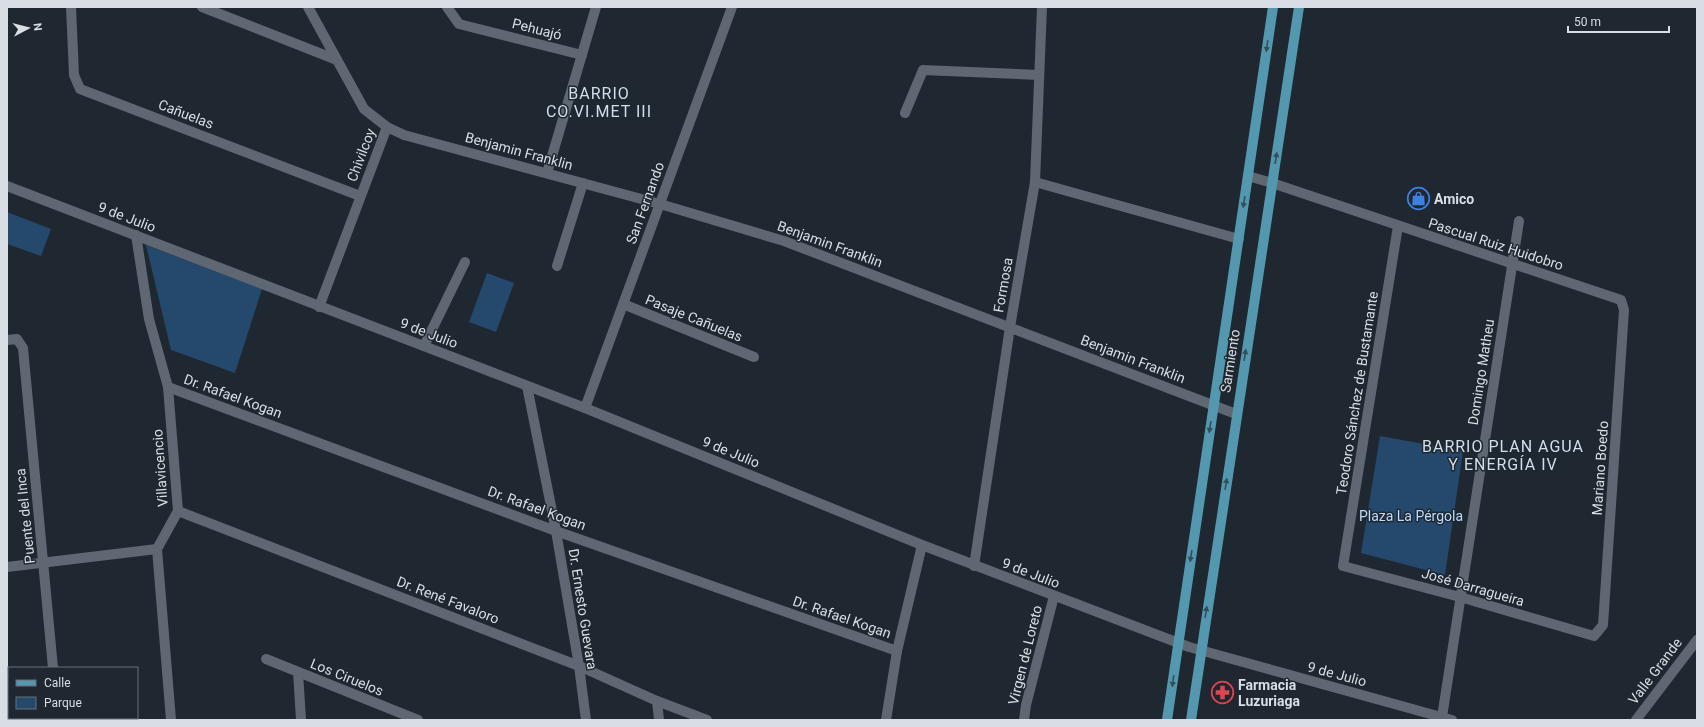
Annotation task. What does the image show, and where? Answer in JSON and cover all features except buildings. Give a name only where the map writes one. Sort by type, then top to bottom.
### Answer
[{"type":"main road","name":"Sarmiento","points":[[1167,720],[1273,7]]},
{"type":"main road","name":"Sarmiento","points":[[1191,720],[1200,651],[1299,7]]},
{"type":"street","name":"Cañuelas","points":[[70,7],[74,76],[80,89],[360,196]]},
{"type":"street","points":[[202,7],[337,60]]},
{"type":"street","name":"Chivilcoy","points":[[308,7],[364,109],[387,127],[319,307]]},
{"type":"street","name":"Pehuajó","points":[[447,7],[459,24],[582,55]]},
{"type":"street","points":[[547,174],[596,7]]},
{"type":"street","name":"San Fernando","points":[[585,408],[732,7]]},
{"type":"street","name":"Formosa","points":[[974,566],[1010,327],[1035,182],[1042,7]]},
{"type":"street","points":[[905,113],[923,70],[1039,74]]},
{"type":"street","name":"Benjamin Franklin","points":[[387,127],[404,135],[660,204],[784,240],[1236,414]]},
{"type":"street","name":"Pascual Ruiz Huidobro","points":[[1248,176],[1621,300]]},
{"type":"street","points":[[1035,182],[1238,239]]},
{"type":"street","points":[[557,266],[583,183]]},
{"type":"street","name":"9 de Julio","points":[[7,186],[585,408],[974,566],[1178,643],[1200,651],[1447,719]]},
{"type":"street","name":"Domingo Matheu","points":[[1447,719],[1460,597],[1519,221]]},
{"type":"street","name":"Teodoro Sánchez de Bustamante","points":[[1343,566],[1398,226]]},
{"type":"street","name":"Villavicencio","points":[[136,235],[149,320],[168,387],[178,511],[157,549]]},
{"type":"street","points":[[424,346],[465,262]]},
{"type":"street","name":"Mariano Boedo","points":[[1594,636],[1603,625],[1624,310],[1621,300]]},
{"type":"street","name":"Pasaje Cañuelas","points":[[623,304],[754,357]]},
{"type":"street","name":"Puente del Inca","points":[[12,339],[23,348],[53,667]]},
{"type":"street","name":"Dr. Ernesto Guevara","points":[[527,386],[556,531],[579,666],[586,720]]},
{"type":"street","name":"Dr. Rafael Kogan","points":[[168,387],[556,531],[897,651]]},
{"type":"street","name":"Dr. René Favaloro","points":[[178,511],[579,666],[658,701],[707,720]]},
{"type":"street","points":[[886,720],[897,651],[922,545]]},
{"type":"street","points":[[7,567],[157,549],[171,720]]},
{"type":"street","name":"José Darragueira","points":[[1343,566],[1460,597],[1594,636]]},
{"type":"street","name":"Virgen de Loreto","points":[[1024,720],[1026,705],[1054,596]]},
{"type":"street","name":"Valle Grande","points":[[1636,720],[1697,640]]},
{"type":"street","name":"Los Ciruelos","points":[[266,659],[418,720]]},
{"type":"street","points":[[298,672],[301,720]]},
{"type":"street","points":[[658,701],[659,720]]},
{"type":"green space","points":[[7,212],[51,229],[41,256],[7,244]]},
{"type":"green space","points":[[146,245],[262,289],[235,373],[171,350]]},
{"type":"green space","points":[[487,273],[514,283],[496,332],[469,322]]},
{"type":"green space","name":"Plaza La Pérgola","points":[[1380,436],[1463,451],[1445,575],[1361,553]]},
{"type":"place","name":"Amico","points":[[1419,199]]},
{"type":"place","name":"Farmacia Luzuriaga","points":[[1222,693]]},
{"type":"district","name":"BARRIO CO.VI.MET III","points":[[599,102]]},
{"type":"district","name":"BARRIO PLAN AGUA Y ENERGÍA IV","points":[[1503,455]]}]
